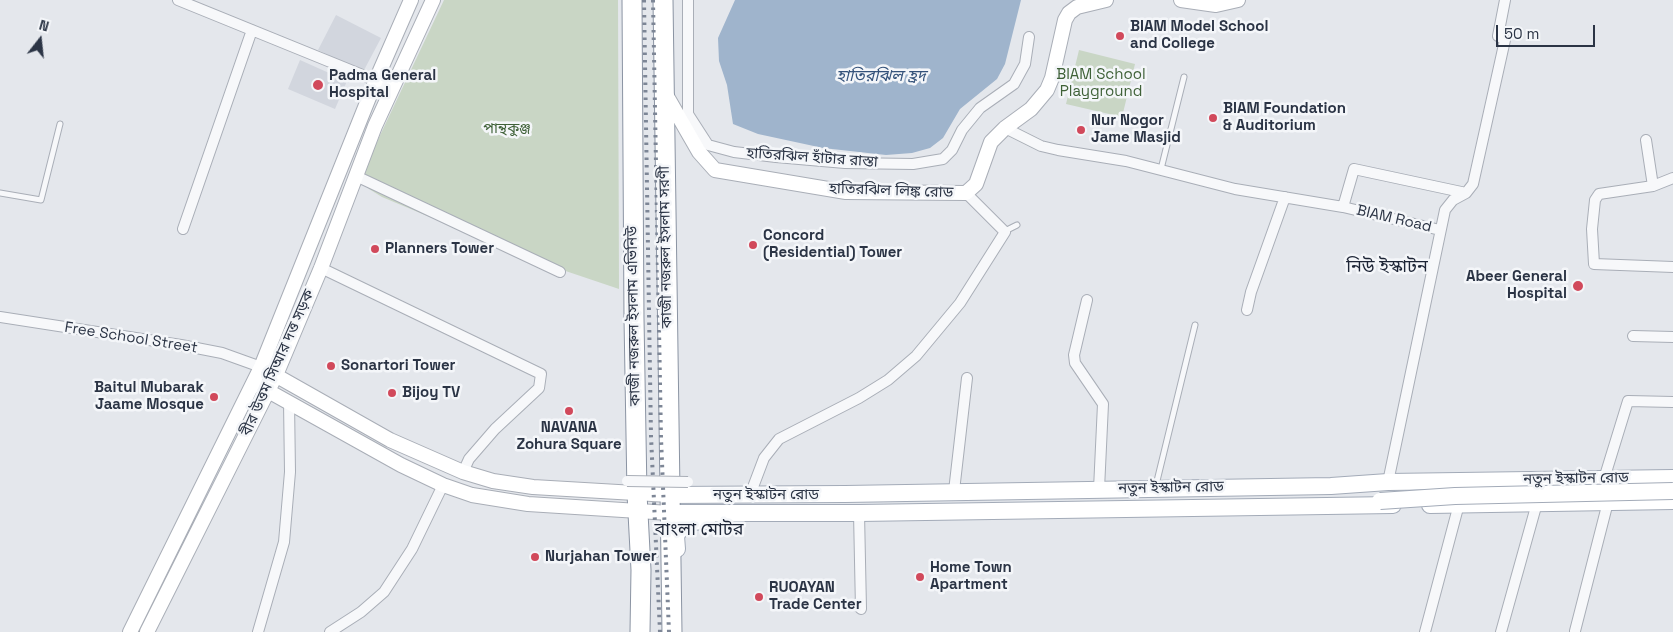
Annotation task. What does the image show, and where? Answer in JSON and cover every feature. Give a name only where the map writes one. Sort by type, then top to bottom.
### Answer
[{"type":"highway","name":"কাজী নজরুল ইসলাম এভিনিউ","points":[[632,0],[634,496],[641,570],[640,632]]},
{"type":"highway","name":"কাজী নজরুল ইসলাম সরণী","points":[[664,0],[669,504]]},
{"type":"highway","points":[[669,504],[672,632]]},
{"type":"main road","name":"বীর উত্তম সিআর দত্ত সড়ক","points":[[130,632],[254,383],[292,294],[376,80],[411,0]]},
{"type":"main road","name":"বীর উত্তম সিআর দত্ত সড়ক","points":[[147,632],[276,375],[321,268],[392,87],[433,0]]},
{"type":"main road","name":"হাতিরঝিল লিঙ্ক রোড","points":[[665,92],[699,152],[715,170],[846,192],[966,193],[976,184],[991,142],[1005,128],[1021,118],[1047,90],[1052,78],[1065,20],[1069,13],[1077,7],[1106,0]]},
{"type":"main road","points":[[1181,0],[1216,5],[1238,0]]},
{"type":"main road","points":[[261,367],[390,440],[464,472],[492,481],[634,496],[669,504]]},
{"type":"main road","points":[[254,383],[401,466],[443,485],[497,501],[634,496]]},
{"type":"main road","points":[[1639,502],[1640,478]]},
{"type":"main road","name":"নতুন ইস্কাটন রোড","points":[[1673,478],[1388,482],[1331,486],[750,495],[689,488],[669,504],[690,514],[751,512],[771,514],[1360,504],[1673,501]]},
{"type":"main road","points":[[689,488],[690,514]]},
{"type":"main road","points":[[1029,490],[1030,510]]},
{"type":"main road","points":[[1360,504],[1455,496],[1673,491]]},
{"type":"main road","points":[[672,592],[678,573],[676,536],[684,526],[690,522],[757,518],[771,514]]},
{"type":"street","points":[[178,0],[392,87]]},
{"type":"street","name":"হাতিরঝিল হাঁটার রাস্তা","points":[[688,0],[688,114],[708,145],[734,152],[776,157],[845,164],[913,164],[943,159],[952,150],[962,130],[980,108],[1014,84],[1025,64],[1029,37]]},
{"type":"street","points":[[1440,230],[1445,210],[1452,200],[1466,193],[1473,184],[1505,40],[1498,36],[1505,0]]},
{"type":"street","points":[[184,228],[252,30]]},
{"type":"street","points":[[1021,118],[1020,126],[1029,140]]},
{"type":"street","name":"BIAM Road","points":[[1005,128],[1029,140],[1058,150],[1126,161],[1236,189],[1343,207],[1440,230],[1388,482]]},
{"type":"street","points":[[1646,140],[1653,186]]},
{"type":"street","points":[[1343,207],[1354,169],[1466,193]]},
{"type":"street","points":[[356,176],[560,272]]},
{"type":"street","points":[[1673,178],[1653,186],[1599,194],[1595,200],[1592,229],[1594,264],[1673,267]]},
{"type":"street","points":[[750,495],[764,458],[779,439],[859,398],[888,380],[916,356],[960,303],[1004,232],[966,193]]},
{"type":"street","points":[[1247,310],[1251,292],[1285,197]]},
{"type":"street","points":[[321,268],[541,374],[539,388],[495,429],[469,459],[464,472]]},
{"type":"street","points":[[1087,300],[1074,355],[1075,363],[1103,404],[1099,489]]},
{"type":"street","name":"Free School Street","points":[[0,317],[181,345],[222,353],[261,367]]},
{"type":"street","points":[[1633,336],[1673,337]]},
{"type":"street","points":[[954,491],[967,378]]},
{"type":"street","points":[[1604,479],[1628,400],[1673,402]]},
{"type":"street","points":[[258,632],[284,542],[290,472],[288,402]]},
{"type":"street","points":[[330,632],[361,612],[384,592],[412,549],[443,485]]},
{"type":"street","points":[[1331,486],[1331,505]]},
{"type":"street","points":[[634,496],[689,488]]},
{"type":"street","points":[[1184,488],[1184,508]]},
{"type":"street","points":[[845,494],[852,513],[861,609]]},
{"type":"street","points":[[1575,631],[1608,502]]},
{"type":"street","points":[[1501,632],[1537,503]]},
{"type":"street","points":[[1425,632],[1459,504]]},
{"type":"lane","points":[[1161,169],[1184,77]]},
{"type":"lane","points":[[0,193],[41,200],[60,124]]},
{"type":"lane","points":[[1004,232],[1017,225]]},
{"type":"lane","points":[[1155,488],[1195,325]]},
{"type":"shaded area","points":[[336,15],[381,38],[363,72],[318,50]]},
{"type":"shaded area","name":"Padma General Hospital","points":[[300,60],[347,81],[335,109],[288,89]]},
{"type":"green space","name":"পান্থকুঞ্জ","points":[[444,0],[618,0],[619,289],[530,259],[382,197],[369,189],[363,181],[366,165]]},
{"type":"green space","name":"BIAM School Playground","points":[[1079,50],[1135,64],[1122,117],[1066,104]]},
{"type":"water","name":"হাতিরঝিল হ্রদ","points":[[735,0],[1021,0],[1005,64],[997,79],[960,109],[943,138],[930,148],[912,153],[886,155],[823,148],[758,134],[733,124],[727,85],[719,61],[718,38]]},
{"type":"railway","points":[[644,0],[651,436],[660,632]]},
{"type":"railway","points":[[653,0],[661,438],[669,632]]},
{"type":"place","name":"BIAM Model School and College","points":[[1120,36]]},
{"type":"place","name":"Padma General Hospital","points":[[318,85]]},
{"type":"place","name":"BIAM Foundation & Auditorium","points":[[1213,118]]},
{"type":"place","name":"Nur Nogor Jame Masjid","points":[[1081,130]]},
{"type":"place","name":"Concord (Residential) Tower","points":[[753,245]]},
{"type":"place","name":"Planners Tower","points":[[375,249]]},
{"type":"place","name":"Abeer General Hospital","points":[[1578,286]]},
{"type":"place","name":"Sonartori Tower","points":[[331,366]]},
{"type":"place","name":"Bijoy TV","points":[[392,393]]},
{"type":"place","name":"Baitul Mubarak Jaame Mosque","points":[[214,397]]},
{"type":"place","name":"NAVANA Zohura Square","points":[[569,411]]},
{"type":"place","name":"Nurjahan Tower","points":[[535,557]]},
{"type":"place","name":"Home Town Apartment","points":[[920,577]]},
{"type":"place","name":"RUOAYAN Trade Center","points":[[759,597]]},
{"type":"district","name":"নিউ ইস্কাটন","points":[[1387,267]]},
{"type":"district","name":"বাংলা মোটর","points":[[699,530]]}]
